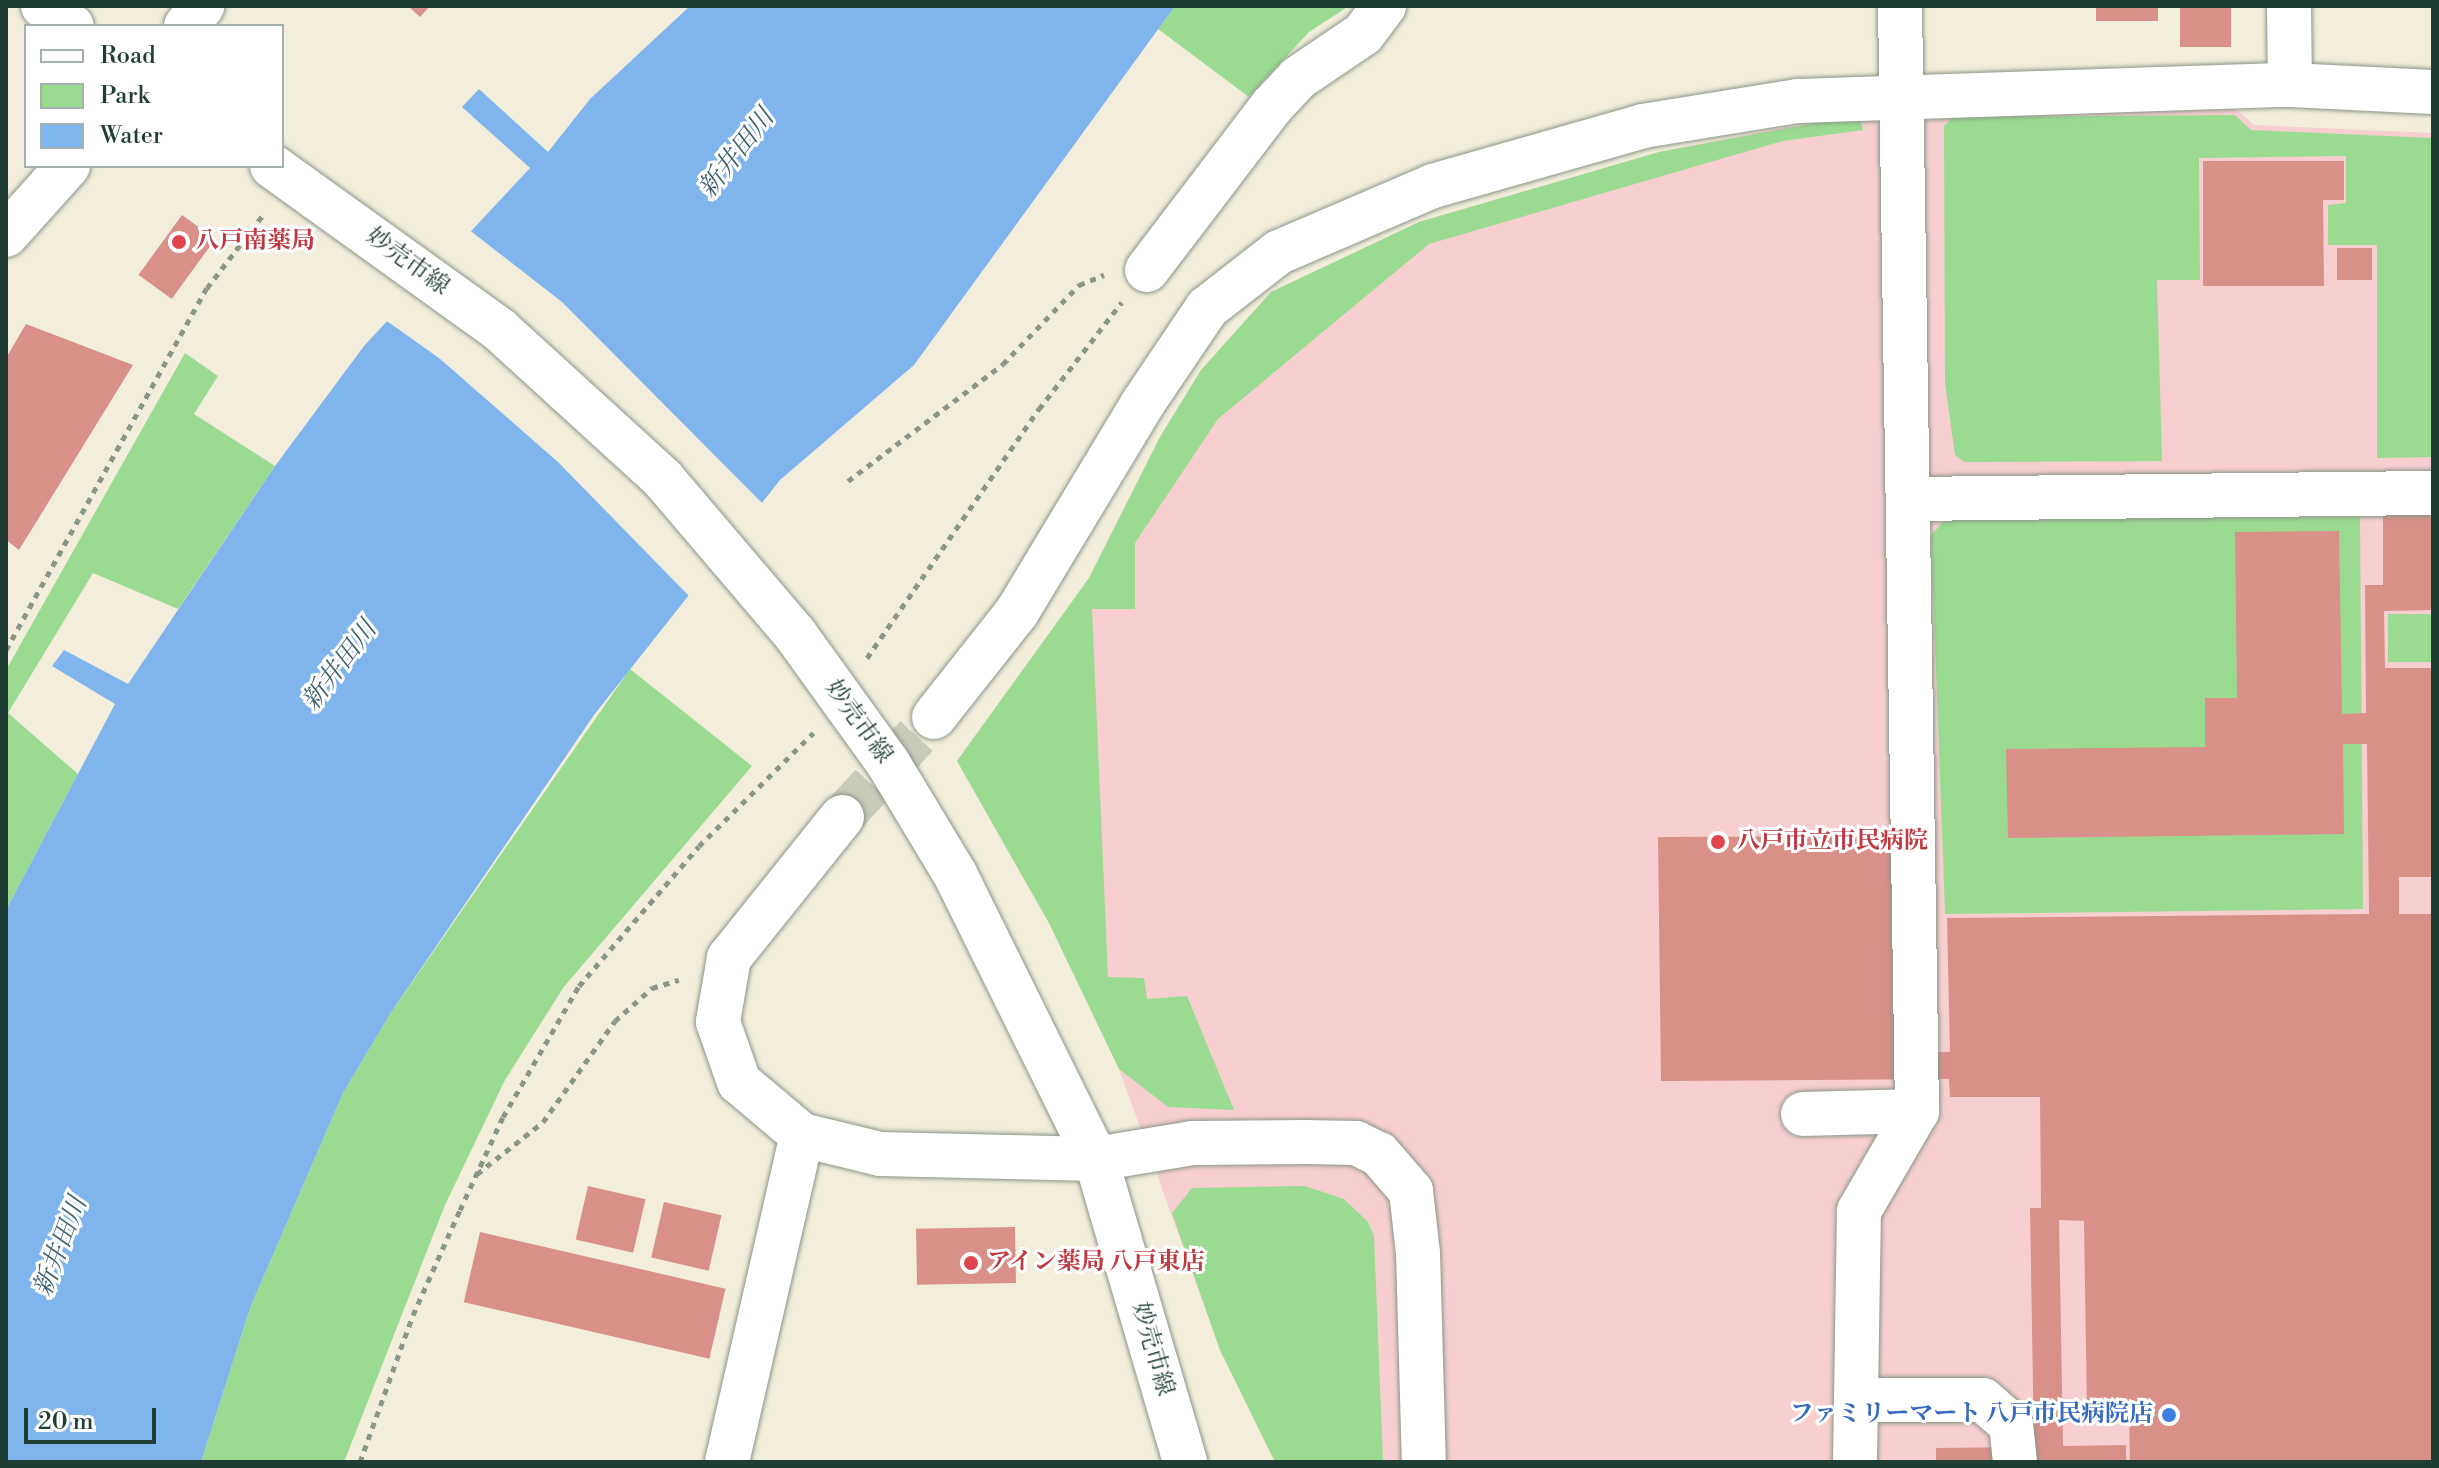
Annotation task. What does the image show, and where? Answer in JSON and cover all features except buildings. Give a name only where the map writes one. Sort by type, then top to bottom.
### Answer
[{"type":"street","points":[[43,6],[69,24]]},
{"type":"street","points":[[188,24],[202,6]]},
{"type":"street","points":[[1147,270],[1272,106],[1298,78],[1363,34],[1384,6]]},
{"type":"street","points":[[1855,1462],[1859,1211],[1917,1111],[1905,95],[1900,6]]},
{"type":"street","points":[[2289,6],[2290,85]]},
{"type":"street","points":[[934,717],[1017,612],[1143,403],[1207,308],[1279,252],[1433,186],[1643,126],[1798,101],[1905,95],[2290,85],[2433,92]]},
{"type":"street","points":[[6,235],[66,168]]},
{"type":"street","name":"妙売市線","points":[[275,168],[500,330],[663,479],[795,634],[888,763],[955,874],[1096,1159],[1185,1462]]},
{"type":"street","points":[[1909,499],[2433,493]]},
{"type":"street","points":[[842,817],[729,958],[718,1022],[739,1082],[802,1135],[880,1154],[1096,1159],[1193,1143],[1356,1143],[1379,1154],[1397,1171],[1411,1191],[1418,1253],[1424,1462]]},
{"type":"street","points":[[1803,1114],[1917,1111]]},
{"type":"street","points":[[727,1462],[802,1135]]},
{"type":"street","points":[[1856,1400],[1983,1400],[2011,1424],[2015,1462]]},
{"type":"path","points":[[6,650],[207,288],[266,211]]},
{"type":"path","points":[[848,481],[1003,364],[1079,285],[1107,274],[1147,270]]},
{"type":"path","points":[[865,661],[1039,409],[1147,270]]},
{"type":"path","points":[[360,1462],[413,1315],[476,1175],[503,1117],[579,986],[699,846],[813,733]]},
{"type":"path","points":[[476,1175],[543,1122],[615,1021],[652,988],[695,976],[726,978]]},
{"type":"shaded area","name":"八戸市立市民病院","points":[[2233,106],[2254,125],[2433,133],[2433,1462],[1275,1462],[1220,1350],[1119,1069],[1049,923],[957,761],[1089,578],[1160,437],[1201,370],[1271,292],[1419,222],[1659,152],[1841,116]]},
{"type":"green space","points":[[1175,6],[1349,6],[1309,32],[1249,97],[1158,29]]},
{"type":"green space","points":[[1859,115],[1863,130],[1783,141],[1429,244],[1218,419],[1135,543],[1135,609],[1092,609],[1108,977],[1144,978],[1147,999],[1187,996],[1234,1110],[1168,1107],[1119,1069],[1049,923],[957,761],[1089,578],[1160,437],[1201,370],[1271,292],[1419,222],[1659,152]]},
{"type":"green space","points":[[2235,115],[2251,130],[2433,138],[2433,457],[2377,458],[2377,245],[2328,245],[2328,205],[2346,203],[2346,156],[2199,158],[2200,280],[2157,280],[2162,461],[1964,462],[1955,455],[1945,383],[1944,126],[1953,117]]},
{"type":"green space","points":[[185,353],[218,376],[194,414],[275,466],[178,609],[93,573],[8,713],[78,774],[6,910],[6,670]]},
{"type":"green space","points":[[2360,517],[2363,909],[1945,914],[1931,535],[1945,520]]},
{"type":"green space","points":[[2388,614],[2433,614],[2433,662],[2388,662]]},
{"type":"green space","points":[[630,669],[752,766],[563,988],[505,1080],[445,1205],[344,1462],[201,1462],[250,1308],[343,1093],[390,1014]]},
{"type":"green space","points":[[1305,1186],[1344,1199],[1368,1222],[1374,1236],[1383,1462],[1275,1462],[1220,1350],[1172,1213],[1192,1188]]},
{"type":"water","name":"新井田川","points":[[690,6],[1175,6],[914,365],[780,480],[594,715],[390,1014],[343,1093],[250,1308],[201,1462],[6,1462],[6,910],[115,704],[52,666],[64,650],[128,684],[275,466],[364,346],[530,168],[462,107],[479,89],[548,152],[590,99]]},
{"type":"pier","points":[[468,229],[562,302],[765,506],[691,598],[558,462],[439,358],[384,319]]},
{"type":"tunnel","points":[[842,817],[934,717]]},
{"type":"place","name":"八戸南薬局","points":[[179,242]]},
{"type":"place","name":"八戸市立市民病院","points":[[1718,842]]},
{"type":"place","name":"アイン薬局 八戸東店","points":[[971,1263]]},
{"type":"place","name":"ファミリーマート 八戸市民病院店","points":[[2169,1415]]}]
